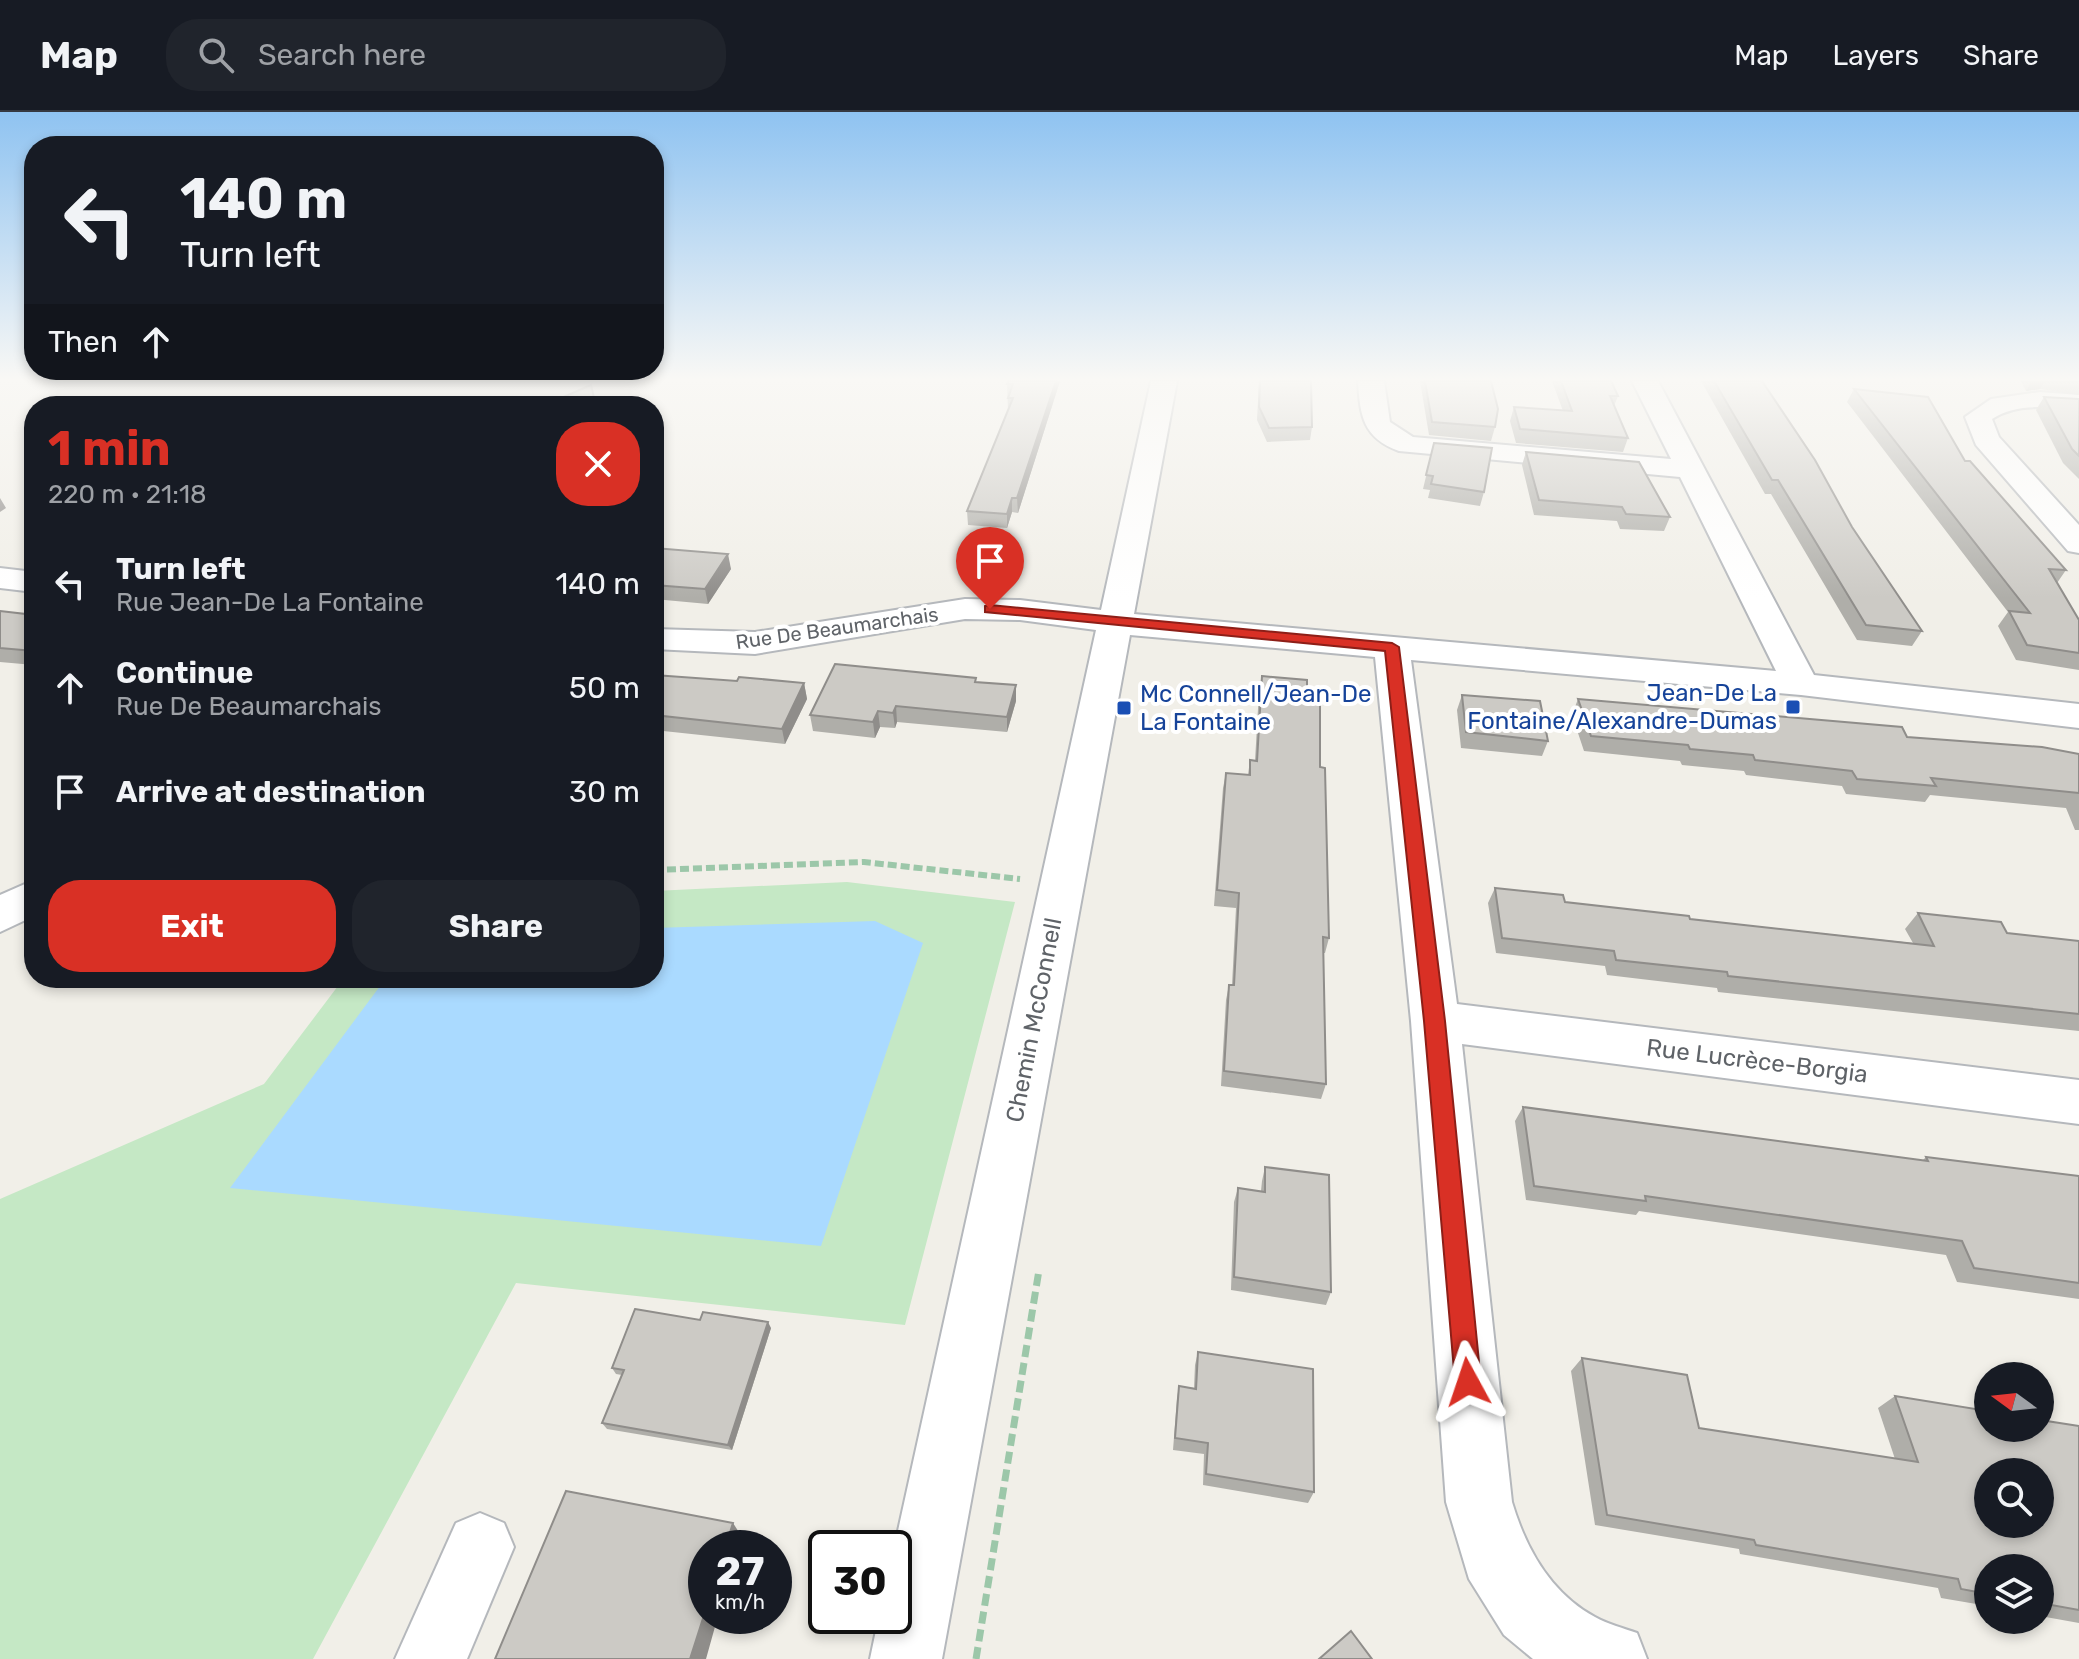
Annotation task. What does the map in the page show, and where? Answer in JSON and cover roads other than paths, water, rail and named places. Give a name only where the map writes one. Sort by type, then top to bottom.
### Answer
[{"type":"street","name":"Chemin McConnell","points":[[906,1659],[1149,453]]},
{"type":"street","points":[[1505,453],[1689,469]]},
{"type":"street","points":[[1681,453],[1801,684]]},
{"type":"street","points":[[1999,453],[2079,544]]},
{"type":"street","points":[[0,578],[24,581]]},
{"type":"street","name":"Rue De Beaumarchais","points":[[664,639],[755,643],[965,609],[1020,610],[1115,622],[1801,684],[2079,716]]},
{"type":"street","points":[[1392,647],[1435,1021],[1479,1502],[1493,1555],[1529,1610],[1575,1647],[1611,1659]]},
{"type":"street","points":[[0,915],[24,902]]},
{"type":"street","name":"Rue Lucrèce-Borgia","points":[[1435,1021],[2079,1102]]},
{"type":"street","points":[[431,1659],[480,1547]]},
{"type":"water","points":[[875,921],[923,943],[821,1246],[230,1188],[379,988],[664,988],[664,928]]},
{"type":"place","name":"Jean-De La Fontaine/Alexandre-Dumas","points":[[1793,707]]},
{"type":"place","name":"Mc Connell/Jean-De La Fontaine","points":[[1124,708]]}]
